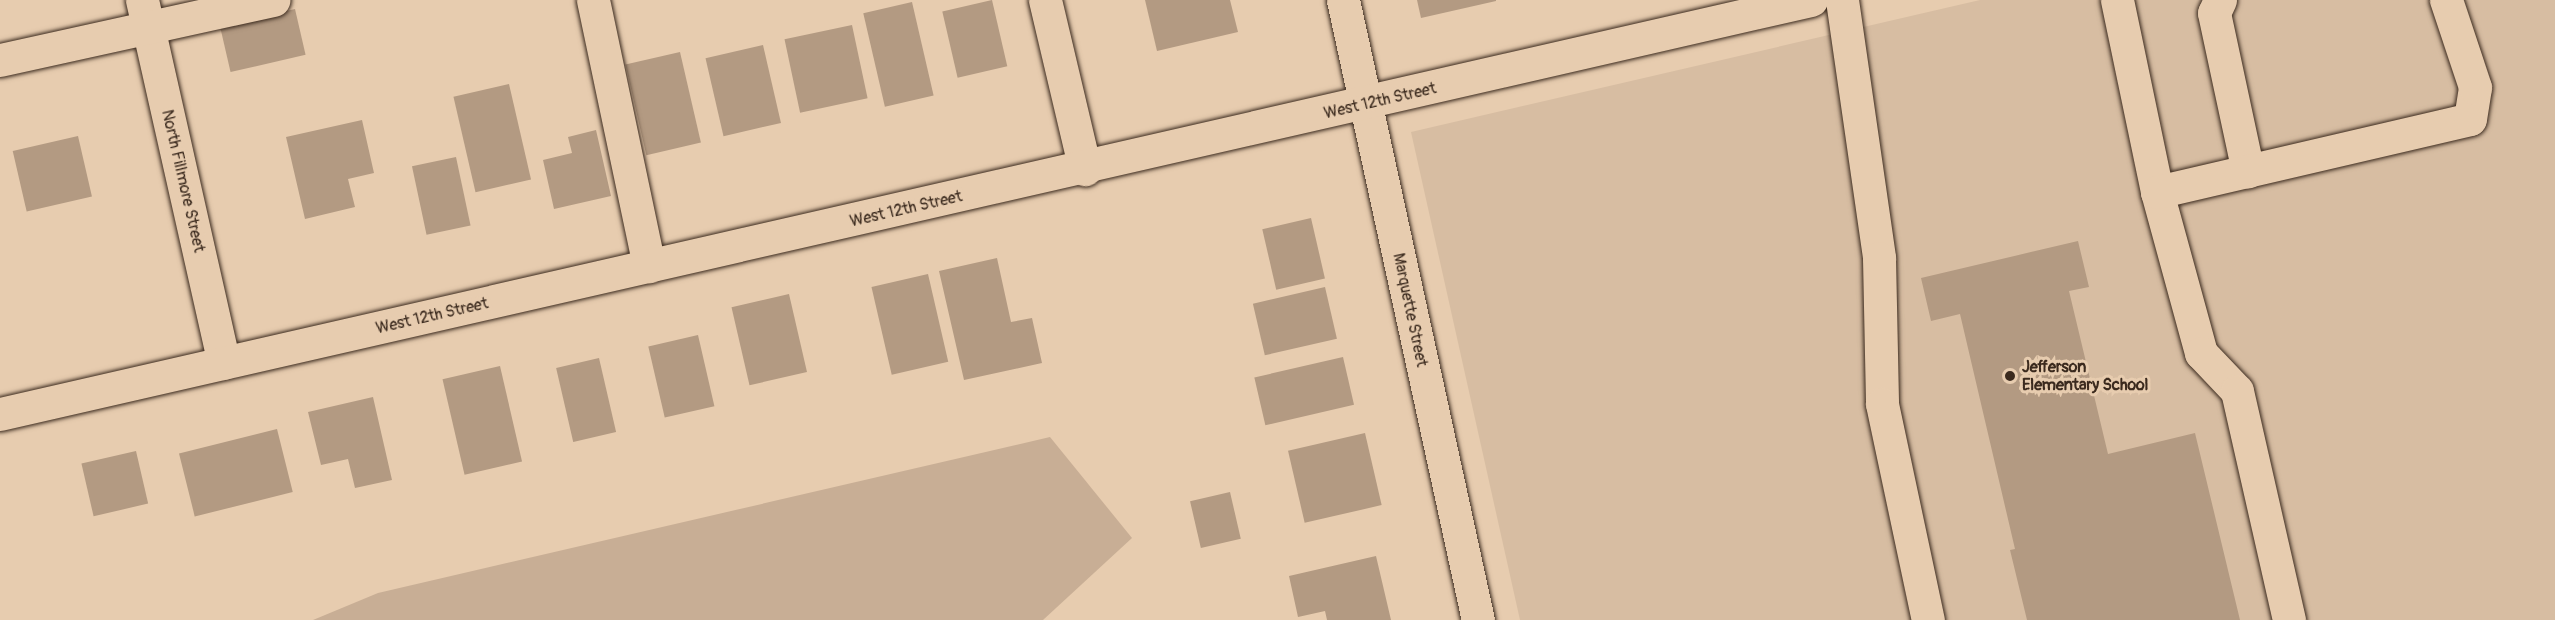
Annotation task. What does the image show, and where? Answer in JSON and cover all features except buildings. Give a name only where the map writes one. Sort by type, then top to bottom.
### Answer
[{"type":"street","points":[[0,60],[145,13],[273,0]]},
{"type":"street","points":[[593,0],[649,266]]},
{"type":"street","points":[[1045,0],[1085,169]]},
{"type":"street","name":"Marquette Street","points":[[1343,0],[1478,620]]},
{"type":"street","name":"West 12th Street","points":[[0,414],[1366,104],[1692,13],[1811,0]]},
{"type":"street","points":[[1842,0],[1879,258],[1882,404],[1928,620]]},
{"type":"street","points":[[2117,0],[2157,192],[2201,353],[2237,391],[2289,620]]},
{"type":"street","points":[[2220,0],[2214,13],[2248,171]]},
{"type":"street","points":[[2157,192],[2470,119],[2475,87],[2446,0]]},
{"type":"street","name":"North Fillmore Street","points":[[145,13],[224,363]]},
{"type":"shaded area","name":"Jefferson Elementary School","points":[[1980,0],[2555,0],[2555,620],[1520,620],[1411,132]]},
{"type":"shaded area","points":[[1050,437],[1132,538],[1043,620],[313,620],[378,593]]},
{"type":"place","name":"Jefferson Elementary School","points":[[2010,376]]}]
